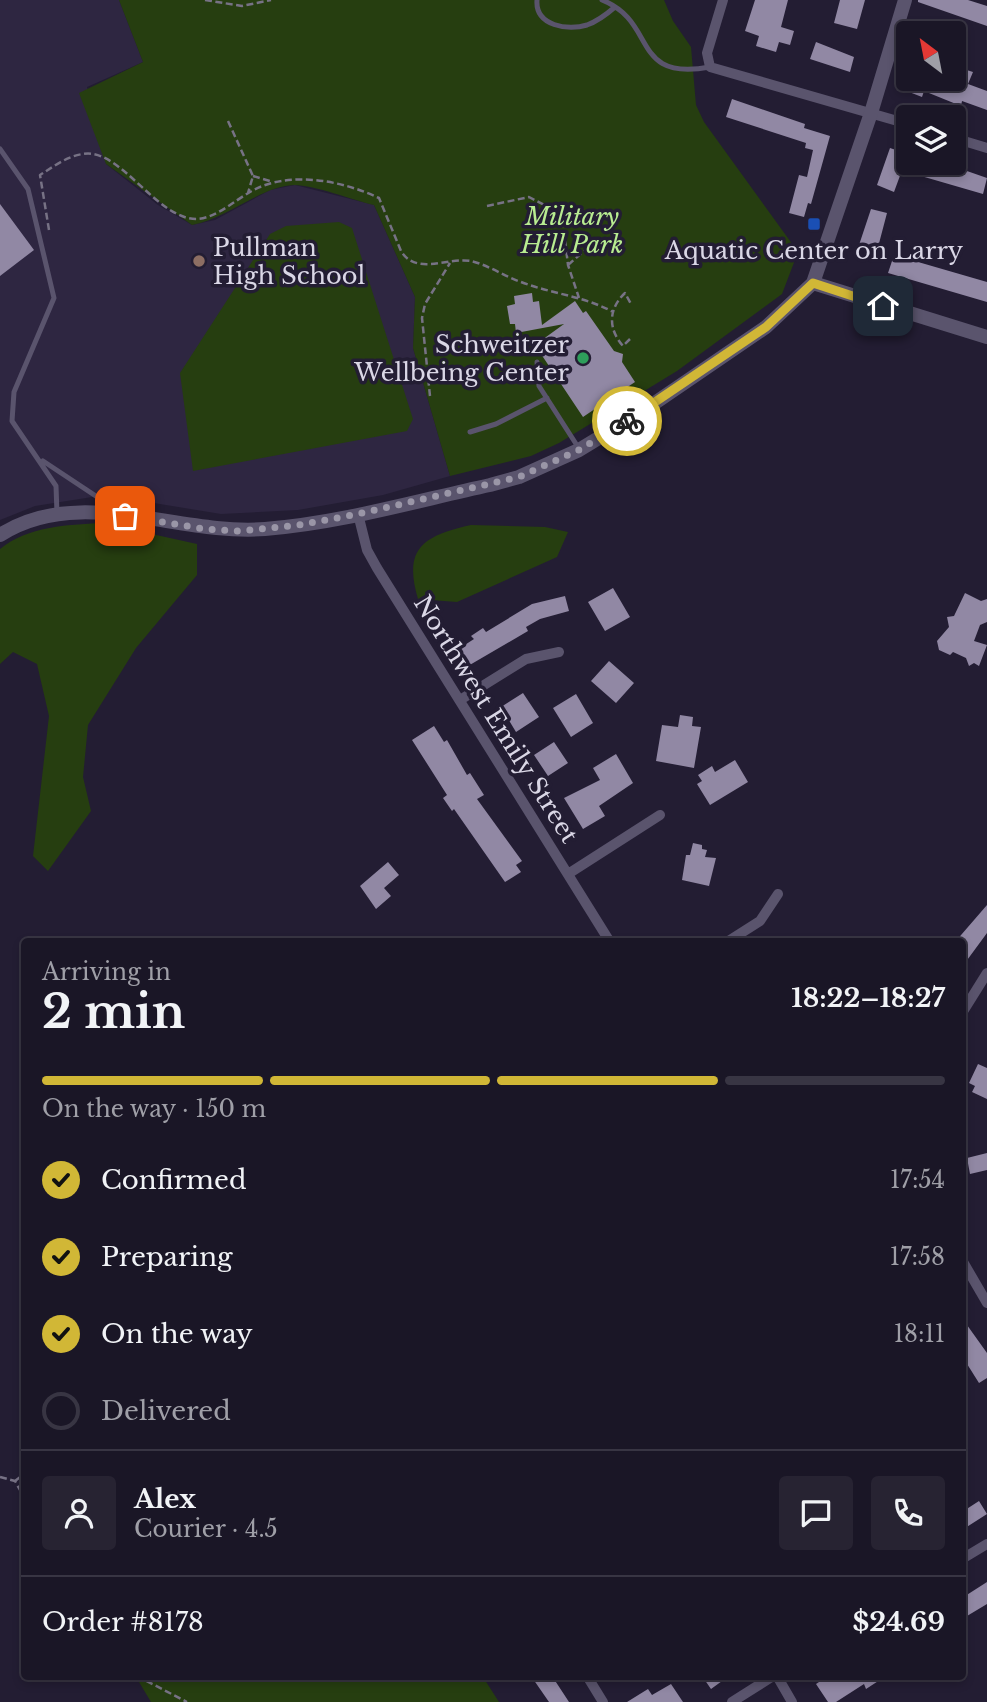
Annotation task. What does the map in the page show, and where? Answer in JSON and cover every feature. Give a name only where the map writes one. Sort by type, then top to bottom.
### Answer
[{"type":"street","points":[[723,0],[707,53],[710,67],[896,120]]},
{"type":"street","points":[[0,535],[27,521],[57,513],[92,511],[205,529],[239,531],[299,525],[519,477],[579,450],[743,344],[788,310],[813,283],[871,113],[905,0]]},
{"type":"street","points":[[966,142],[987,148]]},
{"type":"street","points":[[813,283],[987,337]]},
{"type":"street","name":"Northwest Emily Street","points":[[358,514],[367,550],[608,938]]},
{"type":"street","points":[[460,700],[526,659],[559,652]]},
{"type":"street","points":[[568,874],[660,815]]},
{"type":"street","points":[[733,938],[760,920],[779,894]]},
{"type":"street","points":[[966,1007],[987,973]]},
{"type":"street","points":[[966,1267],[987,1303]]},
{"type":"street","points":[[966,1557],[987,1544]]},
{"type":"street","points":[[589,1680],[603,1702]]},
{"type":"street","points":[[732,1702],[768,1680]]},
{"type":"street","points":[[778,1680],[792,1702]]},
{"type":"lane","points":[[537,0],[540,13],[546,20],[568,27],[589,24],[615,7]]},
{"type":"lane","points":[[602,0],[629,18],[656,60],[673,71],[710,67]]},
{"type":"lane","points":[[0,149],[28,189],[54,298],[15,392],[12,421],[41,460],[56,486],[57,513]]},
{"type":"lane","points":[[537,362],[539,386],[579,450]]},
{"type":"lane","points":[[470,432],[496,424],[547,398]]},
{"type":"lane","points":[[41,460],[125,516]]},
{"type":"path","points":[[205,0],[242,6],[271,0]]},
{"type":"path","points":[[228,121],[253,176],[248,193]]},
{"type":"path","points":[[50,238],[40,175],[82,154],[90,153],[110,162],[175,212],[199,219],[213,215],[272,181]]},
{"type":"path","points":[[253,176],[272,181],[320,181],[364,191],[379,198],[405,258],[422,264],[469,261],[613,312]]},
{"type":"path","points":[[487,206],[529,197],[547,205],[563,225],[568,265],[579,298]]},
{"type":"path","points":[[568,265],[584,251],[598,246]]},
{"type":"path","points":[[430,396],[422,318],[425,304],[450,263]]},
{"type":"path","points":[[630,339],[623,346],[612,328],[613,312],[625,293],[631,304]]},
{"type":"path","points":[[15,1481],[21,1476]]},
{"type":"path","points":[[0,1477],[15,1481],[21,1492]]},
{"type":"path","points":[[145,1680],[187,1702]]},
{"type":"shaded area","name":"Pullman High School","points":[[0,0],[119,0],[143,62],[87,87],[106,164],[158,205],[192,225],[215,220],[270,190],[295,185],[374,205],[415,297],[413,348],[450,476],[383,495],[298,510],[221,514],[105,495],[35,506],[0,520]]},
{"type":"green space","name":"Military Hill Park","points":[[119,0],[664,0],[673,21],[691,47],[696,105],[704,122],[798,252],[782,294],[677,371],[559,443],[531,456],[450,476],[413,348],[415,297],[374,205],[323,190],[294,185],[269,191],[219,216],[192,225],[106,164],[79,93],[143,62]]},
{"type":"green space","points":[[339,222],[352,228],[413,419],[407,431],[193,471],[180,373],[270,234],[286,226]]},
{"type":"green space","points":[[102,523],[197,544],[197,575],[136,648],[88,725],[83,777],[91,811],[48,871],[33,856],[49,716],[37,664],[13,652],[0,664],[0,549],[11,541],[36,531]]},
{"type":"green space","points":[[471,525],[545,527],[568,532],[557,557],[457,602],[418,599],[413,567],[421,547],[440,534]]},
{"type":"green space","points":[[138,1680],[485,1680],[499,1702],[151,1702]]},
{"type":"building","points":[[755,0],[788,0],[781,27],[794,31],[790,45],[779,42],[776,52],[756,46],[759,36],[745,31]]},
{"type":"building","points":[[840,0],[865,0],[857,29],[834,23]]},
{"type":"building","points":[[968,0],[987,6],[987,26],[918,2]]},
{"type":"building","points":[[816,42],[854,57],[850,72],[810,59]]},
{"type":"building","points":[[966,70],[973,72],[968,84],[987,91],[987,110],[962,101],[959,105],[924,91],[966,91]]},
{"type":"building","points":[[907,91],[924,91],[922,97]]},
{"type":"building","points":[[732,99],[805,124],[804,128],[830,136],[811,204],[808,203],[804,217],[789,213],[799,175],[807,177],[813,150],[805,148],[806,143],[726,117]]},
{"type":"building","points":[[890,148],[896,150],[896,175],[900,175],[894,192],[877,185]]},
{"type":"building","points":[[966,171],[987,178],[983,194],[921,176],[966,175]]},
{"type":"building","points":[[0,204],[34,250],[0,276]]},
{"type":"building","points":[[871,209],[887,213],[877,251],[859,245]]},
{"type":"building","points":[[894,255],[987,282],[987,302],[888,273]]},
{"type":"building","name":"Schweitzer Wellbeing Center","points":[[532,293],[533,302],[539,301],[542,325],[575,301],[583,313],[586,311],[614,351],[623,354],[622,362],[635,382],[583,417],[535,345],[564,324],[516,333],[515,324],[510,324],[507,306],[515,304],[514,296]]},
{"type":"building","points":[[613,588],[630,617],[605,631],[588,602]]},
{"type":"building","points":[[965,593],[981,601],[987,599],[987,622],[980,625],[974,641],[987,645],[979,666],[974,663],[969,666],[966,658],[939,650],[937,641],[949,627],[947,617],[954,616]]},
{"type":"building","points":[[565,596],[569,611],[540,619],[526,627],[528,631],[468,666],[457,650],[474,639],[471,636],[483,628],[486,632],[532,604]]},
{"type":"building","points":[[609,661],[634,683],[616,703],[591,681]]},
{"type":"building","points":[[523,693],[539,717],[516,732],[501,707]]},
{"type":"building","points":[[576,694],[593,723],[571,737],[553,708]]},
{"type":"building","points":[[680,715],[693,717],[692,726],[701,727],[694,768],[656,761],[662,725],[678,727]]},
{"type":"building","points":[[434,726],[444,742],[447,740],[467,775],[470,773],[484,795],[477,799],[522,861],[516,865],[521,872],[505,882],[454,809],[452,811],[443,798],[447,795],[412,740]]},
{"type":"building","points":[[554,742],[568,763],[548,776],[534,755]]},
{"type":"building","points":[[616,754],[633,783],[599,806],[605,816],[583,829],[564,798],[600,780],[593,768]]},
{"type":"building","points":[[735,760],[748,782],[710,805],[697,784],[702,781],[698,775],[712,766],[715,772]]},
{"type":"building","points":[[693,843],[702,845],[702,849],[707,850],[705,857],[716,858],[709,886],[682,880],[686,855],[690,855]]},
{"type":"building","points":[[388,862],[399,875],[384,888],[391,896],[376,909],[360,886]]},
{"type":"building","points":[[987,905],[987,933],[966,962],[966,938],[958,938]]},
{"type":"building","points":[[978,1064],[987,1068],[987,1099],[972,1092],[975,1086],[969,1083]]},
{"type":"building","points":[[987,1153],[987,1170],[970,1174],[967,1158]]},
{"type":"building","points":[[966,1324],[987,1353],[987,1378],[979,1383],[966,1362]]},
{"type":"building","points":[[979,1501],[987,1514],[966,1527],[966,1509]]},
{"type":"building","points":[[987,1582],[987,1604],[966,1617],[966,1595]]},
{"type":"building","points":[[534,1680],[555,1680],[569,1702],[549,1702]]},
{"type":"building","points":[[705,1680],[723,1680],[711,1689]]},
{"type":"building","points":[[822,1680],[880,1680],[866,1689],[864,1684],[836,1702],[828,1702],[816,1684]]},
{"type":"building","points":[[671,1684],[683,1702],[627,1702],[648,1689],[652,1695]]},
{"type":"way so far","points":[[125,516],[205,529],[239,531],[299,525],[358,514],[519,477],[579,450],[627,421]]},
{"type":"place","name":"Aquatic Center on Larry","points":[[814,224]]},
{"type":"place","name":"Pullman High School","points":[[199,261]]},
{"type":"place","name":"Schweitzer Wellbeing Center","points":[[583,358]]},
{"type":"route","points":[[627,421],[766,327],[788,310],[813,283],[883,306]]}]
